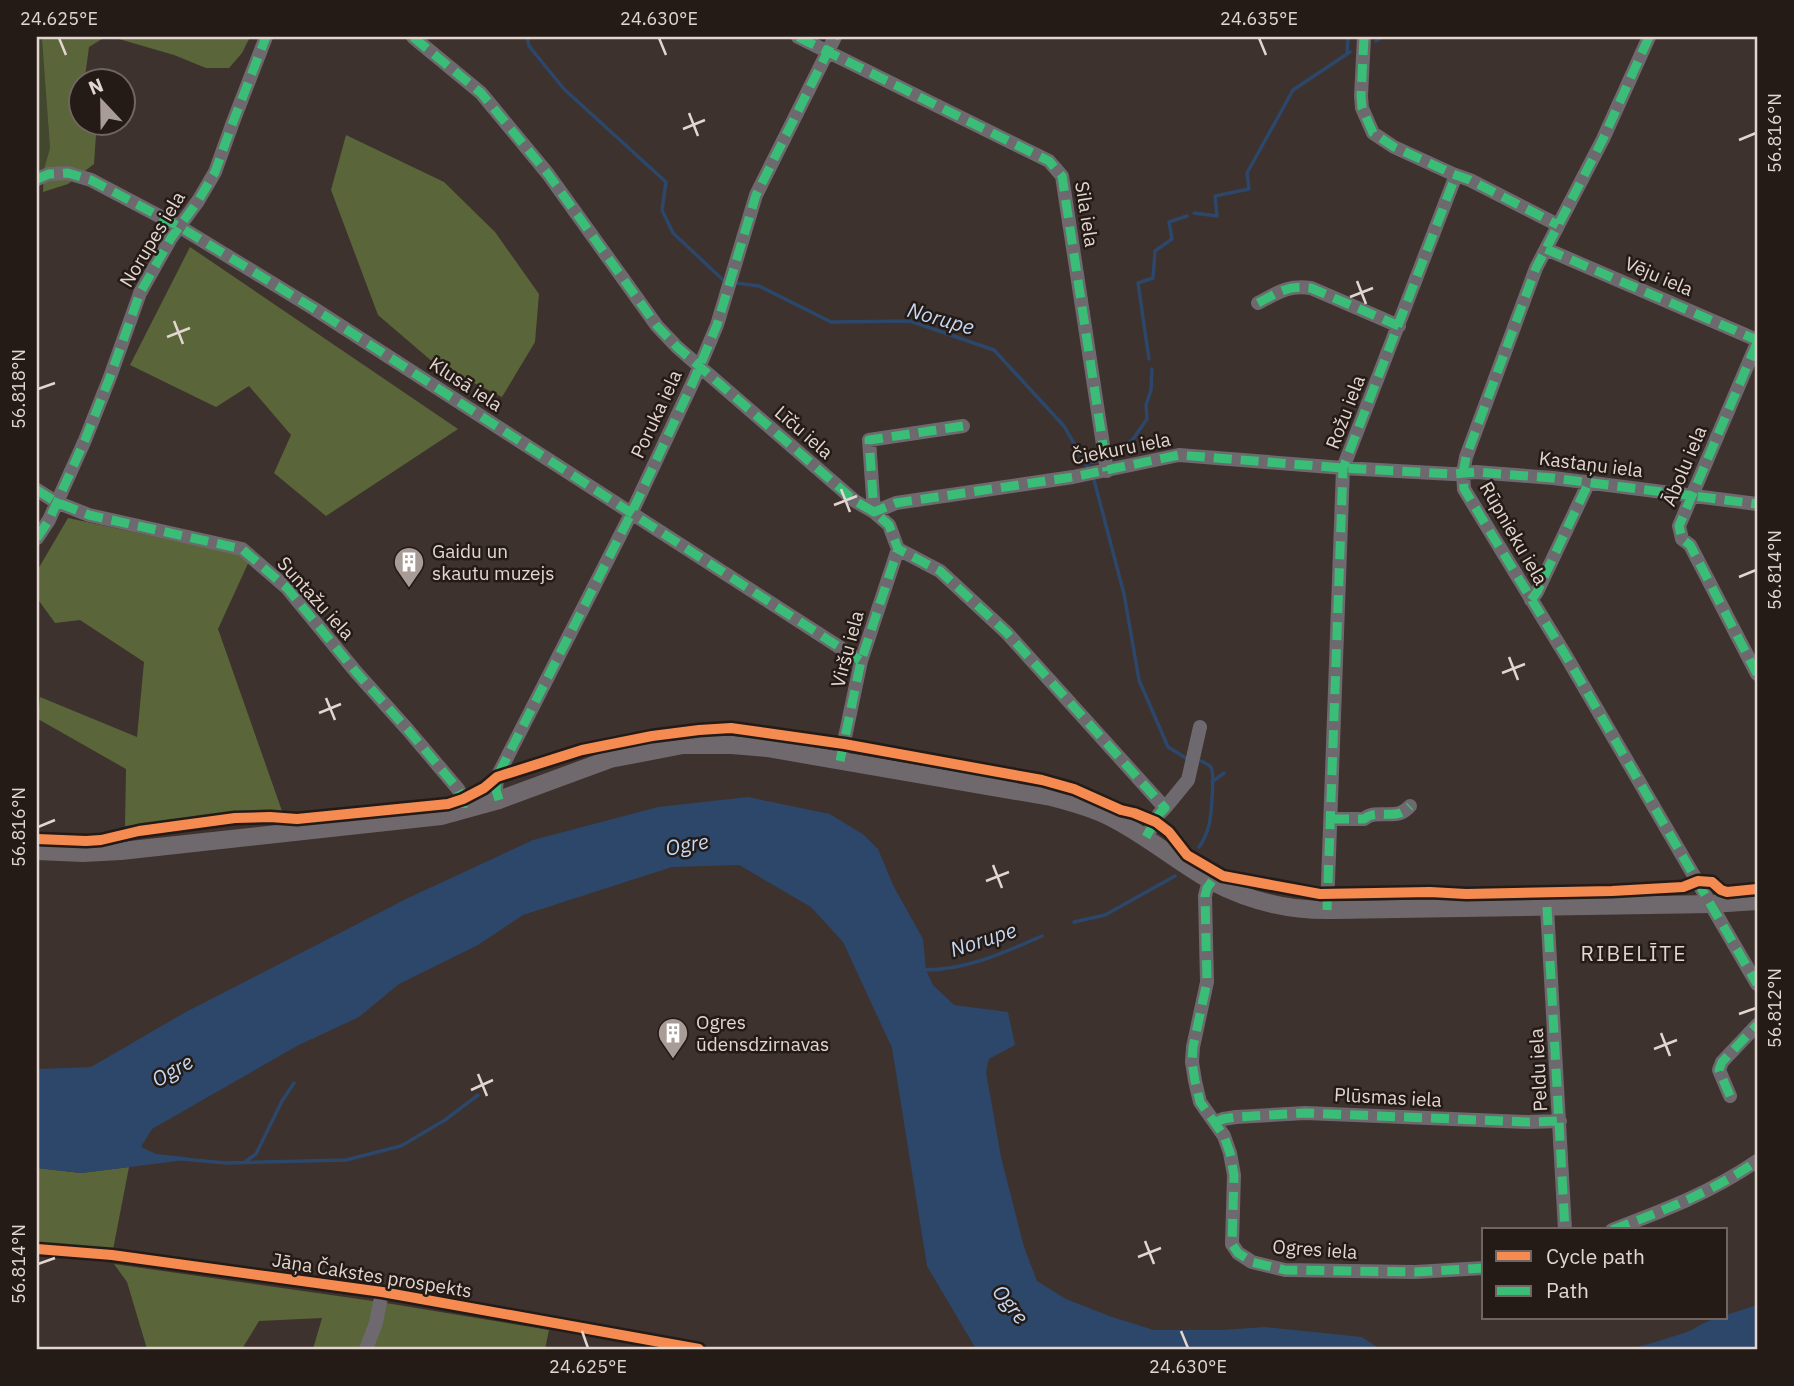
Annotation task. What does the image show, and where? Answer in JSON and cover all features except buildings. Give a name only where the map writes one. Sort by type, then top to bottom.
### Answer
[{"type":"main road","points":[[37,851],[121,851],[441,816],[499,800],[610,759],[683,745],[706,744],[767,748],[1080,804],[1146,837],[1212,881],[1252,899],[1296,908],[1327,910],[1547,907],[1757,901]]},
{"type":"street","name":"Norupes iela","points":[[37,538],[49,520],[85,440],[140,293],[215,172],[266,37]]},
{"type":"street","name":"Līču iela","points":[[413,37],[481,93],[548,174],[657,326],[699,368],[855,502],[874,512],[888,526],[898,549]]},
{"type":"street","name":"Sila iela","points":[[798,37],[1049,161],[1062,176],[1107,471]]},
{"type":"street","name":"Poruka iela","points":[[499,800],[496,790],[497,777],[631,514],[699,368],[717,325],[756,195],[835,37]]},
{"type":"street","points":[[1364,37],[1362,108],[1373,132],[1394,148],[1470,180],[1559,225]]},
{"type":"street","name":"Rūpnieku iela","points":[[1649,37],[1603,139],[1536,268],[1466,457],[1464,489],[1757,984]]},
{"type":"street","name":"Klusā iela","points":[[37,179],[49,174],[68,173],[91,180],[180,227],[313,308],[861,661]]},
{"type":"street","name":"Rožu iela","points":[[1327,910],[1343,468],[1456,175]]},
{"type":"street","name":"Vēju iela","points":[[1546,248],[1757,341]]},
{"type":"street","points":[[1258,303],[1283,289],[1295,286],[1311,288],[1399,326]]},
{"type":"street","name":"Ābolu iela","points":[[1757,341],[1679,526],[1682,539],[1690,545],[1757,674]]},
{"type":"street","points":[[874,512],[869,440],[963,426]]},
{"type":"street","name":"Čiekuru iela","points":[[874,512],[896,503],[1107,471],[1179,455],[1343,468],[1463,473]]},
{"type":"street","name":"Kastaņu iela","points":[[1463,473],[1589,482],[1757,504]]},
{"type":"street","points":[[1531,600],[1589,482]]},
{"type":"street","name":"Suntažu iela","points":[[37,490],[57,502],[89,515],[242,549],[287,588],[408,730],[458,789],[464,810]]},
{"type":"street","points":[[898,549],[940,571],[1007,633],[1165,808]]},
{"type":"street","name":"Viršu iela","points":[[840,761],[861,661],[898,549]]},
{"type":"street","points":[[1146,837],[1159,814],[1188,780],[1200,727]]},
{"type":"street","points":[[1331,819],[1364,819],[1377,813],[1401,813],[1410,806]]},
{"type":"street","name":"Ogres iela","points":[[1212,881],[1205,896],[1208,982],[1192,1062],[1200,1102],[1224,1136],[1234,1175],[1232,1244],[1238,1253],[1252,1262],[1286,1270],[1415,1272],[1482,1268]]},
{"type":"street","name":"Peldu iela","points":[[1547,907],[1565,1228]]},
{"type":"street","points":[[1730,1096],[1719,1070],[1722,1062],[1757,1024]]},
{"type":"street","name":"Plūsmas iela","points":[[1216,1122],[1236,1117],[1305,1113],[1560,1121]]},
{"type":"street","points":[[1617,1228],[1721,1185],[1757,1161]]},
{"type":"street","name":"Jāņa Čakstes prospekts","points":[[37,1249],[112,1255],[382,1293],[699,1349]]},
{"type":"street","points":[[366,1349],[376,1323],[382,1293]]},
{"type":"green space","points":[[37,37],[43,37],[50,148],[44,169],[37,179]]},
{"type":"green space","points":[[43,37],[105,37],[89,47],[86,66],[66,66],[66,136],[96,136],[94,164],[68,184],[43,192],[44,169],[50,148]]},
{"type":"green space","points":[[112,37],[250,37],[242,53],[229,68],[206,68],[174,55]]},
{"type":"green space","points":[[346,135],[444,182],[495,232],[539,294],[535,342],[502,397],[434,363],[378,315],[331,190]]},
{"type":"green space","points":[[190,247],[458,429],[326,516],[274,473],[291,435],[249,386],[216,407],[130,365]]},
{"type":"green space","points":[[68,518],[251,557],[218,629],[282,811],[125,826],[126,769],[38,719],[40,697],[137,737],[144,662],[80,620],[55,623],[37,598],[37,571]]},
{"type":"green space","points":[[129,1167],[112,1255],[37,1249],[37,1168],[81,1173]]},
{"type":"green space","points":[[114,1264],[380,1302],[549,1330],[545,1349],[313,1349],[322,1318],[259,1321],[242,1349],[147,1349],[127,1282]]},
{"type":"water","name":"Ogre","points":[[748,797],[830,814],[864,835],[878,849],[893,885],[923,939],[926,970],[933,985],[954,1005],[1008,1012],[1015,1045],[989,1059],[986,1072],[1001,1157],[1024,1247],[1037,1281],[1066,1299],[1154,1330],[1264,1327],[1362,1337],[1380,1349],[976,1349],[927,1266],[892,1048],[843,942],[811,907],[739,865],[672,867],[523,915],[478,945],[399,984],[359,1017],[297,1046],[152,1129],[141,1147],[156,1154],[186,1157],[186,1160],[81,1173],[37,1168],[37,1069],[91,1067],[184,1013],[408,898],[533,840],[658,807]]},
{"type":"water","points":[[1757,1305],[1757,1349],[1630,1349],[1684,1333],[1708,1321],[1728,1320],[1728,1314]]},
{"type":"waterway","name":"Norupe","points":[[527,37],[529,46],[564,89],[666,182],[662,210],[673,233],[722,279]]},
{"type":"waterway","points":[[1347,54],[1348,37]]},
{"type":"waterway","points":[[1376,41],[1382,37]]},
{"type":"waterway","points":[[1194,213],[1217,216],[1215,196],[1249,189],[1247,173],[1293,90],[1350,52]]},
{"type":"waterway","points":[[1149,359],[1138,283],[1153,278],[1155,251],[1172,239],[1169,222],[1187,216]]},
{"type":"waterway","name":"Norupe","points":[[736,283],[759,286],[831,322],[910,321],[994,350],[1064,426],[1088,468]]},
{"type":"waterway","points":[[1115,455],[1133,439],[1147,419],[1146,405],[1151,390],[1152,369]]},
{"type":"waterway","points":[[1086,463],[1097,462]]},
{"type":"waterway","name":"Norupe","points":[[1094,480],[1124,594],[1139,680],[1168,747],[1189,760]]},
{"type":"waterway","name":"Norupe","points":[[1199,847],[1209,825],[1213,786],[1211,767],[1201,761]]},
{"type":"waterway","points":[[1212,782],[1224,773]]},
{"type":"waterway","name":"Norupe","points":[[1074,922],[1105,915],[1175,876]]},
{"type":"waterway","name":"Norupe","points":[[924,970],[970,964],[1042,936]]},
{"type":"waterway","points":[[246,1161],[256,1154],[294,1083]]},
{"type":"waterway","points":[[182,1159],[226,1163],[346,1160],[401,1146],[445,1120],[478,1095]]},
{"type":"marked path","points":[[37,538],[49,520],[85,440],[140,293],[171,238],[215,172],[266,37]]},
{"type":"marked path","points":[[413,37],[481,93],[548,174],[657,326],[677,347],[855,501],[889,525],[898,549],[940,571],[1007,633],[1165,808],[1146,837]]},
{"type":"marked path","points":[[798,37],[1049,161],[1062,176],[1107,471]]},
{"type":"marked path","points":[[499,800],[496,790],[497,777],[631,514],[693,382],[717,325],[756,195],[835,37]]},
{"type":"marked path","points":[[1364,37],[1362,108],[1373,133],[1394,147],[1470,180],[1558,225]]},
{"type":"marked path","points":[[1649,37],[1603,139],[1536,268],[1466,457],[1464,489],[1566,656],[1757,984]]},
{"type":"marked path","points":[[37,179],[49,174],[68,173],[91,180],[180,227],[313,308],[861,661]]},
{"type":"marked path","points":[[1327,910],[1343,468],[1456,175]]},
{"type":"marked path","points":[[1546,249],[1757,340]]},
{"type":"marked path","points":[[1258,303],[1289,289],[1311,288],[1399,326]]},
{"type":"marked path","points":[[1757,343],[1679,526],[1682,539],[1690,545],[1757,674]]},
{"type":"marked path","points":[[963,426],[869,440],[874,512],[896,503],[1073,477],[1179,455],[1343,468],[1452,474],[1476,472],[1553,478],[1757,504]]},
{"type":"marked path","points":[[1531,600],[1589,482]]},
{"type":"marked path","points":[[37,490],[56,502],[89,515],[242,549],[287,588],[458,789],[463,799],[463,810]]},
{"type":"marked path","points":[[840,761],[861,661],[898,549]]},
{"type":"marked path","points":[[1331,819],[1364,819],[1372,815],[1395,814],[1410,806]]},
{"type":"marked path","points":[[1212,881],[1205,896],[1207,982],[1192,1062],[1200,1102],[1224,1136],[1230,1153],[1234,1175],[1232,1244],[1238,1253],[1252,1262],[1285,1270],[1415,1272],[1482,1268]]},
{"type":"marked path","points":[[1547,907],[1565,1228]]},
{"type":"marked path","points":[[1730,1096],[1719,1070],[1722,1062],[1757,1025]]},
{"type":"marked path","points":[[1216,1122],[1236,1117],[1305,1113],[1560,1121]]},
{"type":"marked path","points":[[1617,1228],[1704,1192],[1757,1161]]},
{"type":"cycle path","points":[[37,839],[101,840],[139,831],[235,818],[297,819],[448,804],[484,788],[497,777],[582,750],[652,736],[731,728],[844,744],[1042,780],[1074,789],[1156,822],[1169,832],[1187,855],[1223,876],[1320,894],[1612,891],[1683,887],[1698,881],[1712,882],[1727,892],[1757,889]]},
{"type":"cycle path","points":[[37,1249],[112,1255],[382,1292],[699,1349]]},
{"type":"place","name":"Gaidu un skautu muzejs","points":[[409,589]]},
{"type":"place","name":"Ogres ūdensdzirnavas","points":[[673,1060]]},
{"type":"district","name":"RIBELĪTE","points":[[1634,953]]}]
